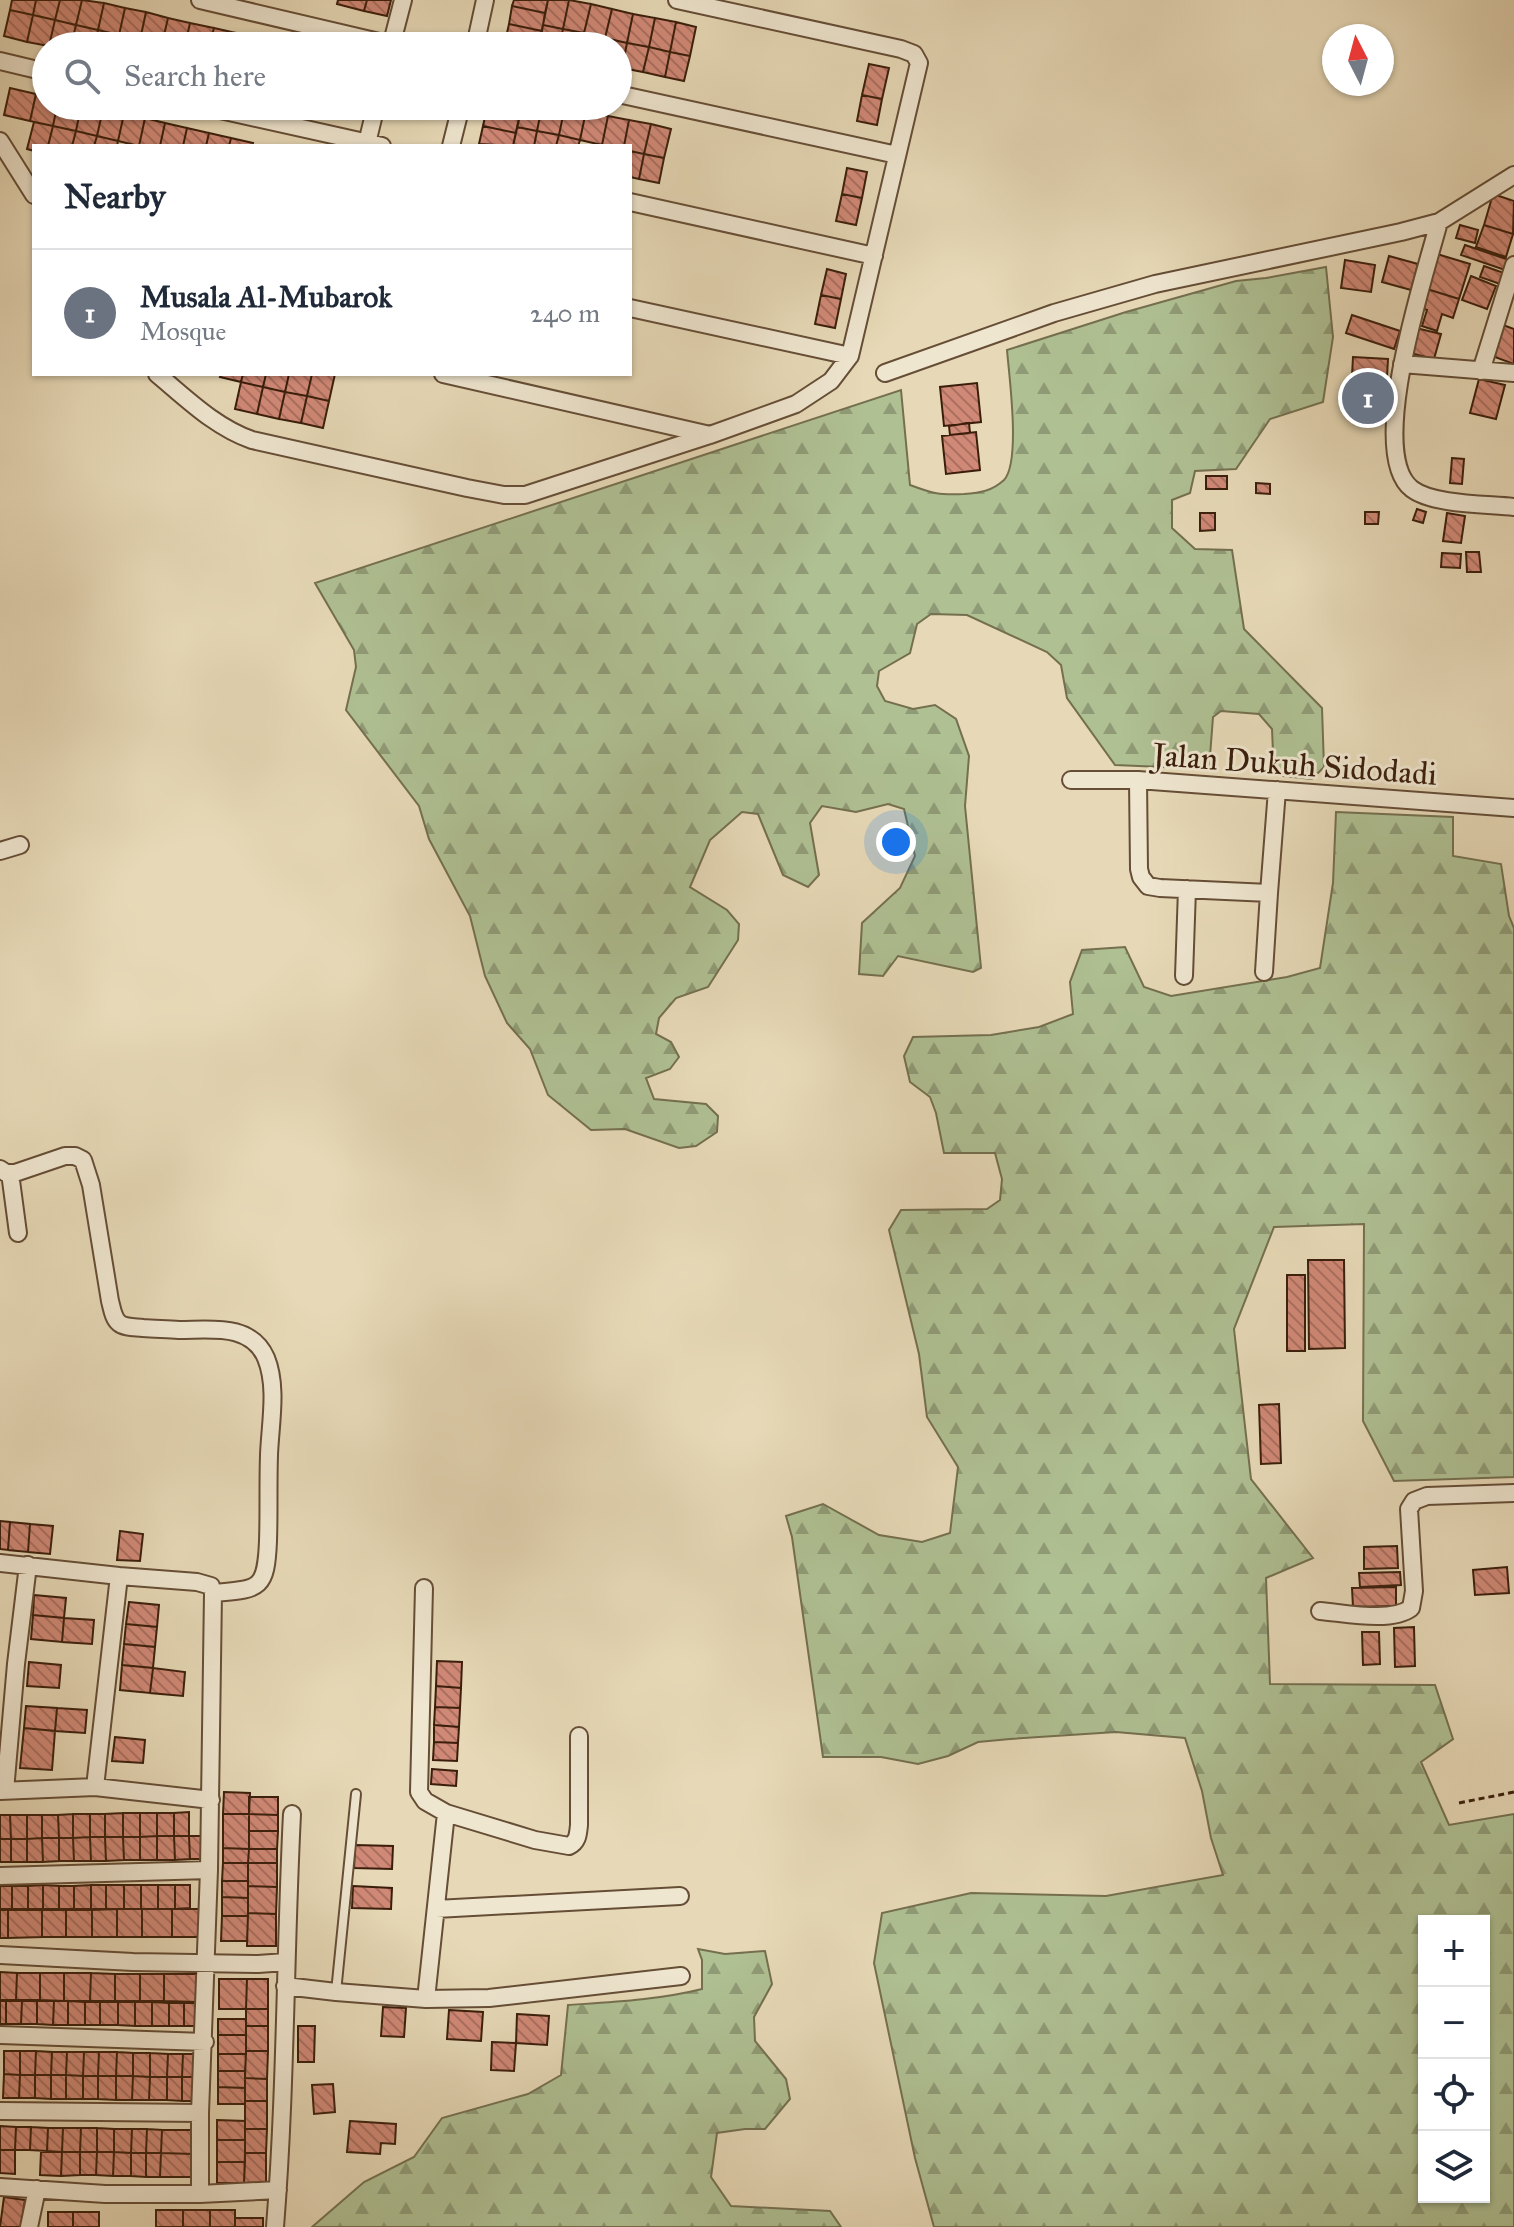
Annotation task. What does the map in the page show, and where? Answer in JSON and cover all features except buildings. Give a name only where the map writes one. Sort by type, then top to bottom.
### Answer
[{"type":"street","points":[[200,0],[334,32]]},
{"type":"street","points":[[395,32],[403,0]]},
{"type":"street","points":[[478,32],[485,0]]},
{"type":"street","points":[[159,376],[213,421],[232,433],[252,440],[504,495],[525,495],[710,435],[796,404],[831,381],[850,356],[919,63],[914,54],[901,49],[677,0]]},
{"type":"street","points":[[0,61],[32,69]]},
{"type":"street","points":[[632,97],[897,155]]},
{"type":"street","points":[[265,120],[374,144],[375,120]]},
{"type":"street","points":[[452,144],[458,120]]},
{"type":"street","points":[[0,141],[28,177]]},
{"type":"street","points":[[885,373],[1054,313],[1155,284],[1439,222],[1514,175]]},
{"type":"street","points":[[632,202],[874,256]]},
{"type":"street","points":[[1439,222],[1402,364],[1395,408],[1393,439],[1400,474],[1409,487],[1433,499],[1514,507]]},
{"type":"street","points":[[1481,371],[1514,265]]},
{"type":"street","points":[[632,308],[850,356]]},
{"type":"street","points":[[1402,364],[1514,373]]},
{"type":"street","points":[[452,376],[710,435]]},
{"type":"street","name":"Jalan Dukuh Sidodadi","points":[[1071,780],[1138,780],[1514,808]]},
{"type":"street","points":[[1138,780],[1139,869],[1148,886],[1269,893]]},
{"type":"street","points":[[1264,972],[1277,790]]},
{"type":"street","points":[[0,851],[20,845]]},
{"type":"street","points":[[1184,976],[1187,889]]},
{"type":"street","points":[[18,1233],[5,1171],[32,1169],[65,1156],[75,1156],[83,1160],[91,1185],[110,1301],[120,1324],[154,1329],[228,1329],[246,1336],[261,1349],[267,1362],[271,1388],[265,1572],[260,1583],[246,1590],[213,1593]]},
{"type":"street","points":[[1320,1611],[1386,1616],[1402,1614],[1411,1608],[1414,1591],[1409,1509],[1414,1501],[1427,1496],[1514,1493]]},
{"type":"street","points":[[0,1563],[211,1586],[211,1800],[200,2194]]},
{"type":"street","points":[[28,1565],[3,1791],[95,1787],[211,1800]]},
{"type":"street","points":[[95,1787],[119,1576]]},
{"type":"street","points":[[424,1588],[419,1792],[425,1801],[446,1813],[535,1840],[572,1845],[579,1825],[579,1736]]},
{"type":"street","points":[[426,1999],[446,1813]]},
{"type":"street","points":[[275,2227],[292,1814]]},
{"type":"street","points":[[0,1876],[209,1870]]},
{"type":"street","points":[[436,1909],[680,1896]]},
{"type":"street","points":[[0,1955],[77,1960],[286,1962]]},
{"type":"street","points":[[285,1986],[426,1999],[489,1998],[681,1976]]},
{"type":"street","points":[[0,2035],[205,2042]]},
{"type":"street","points":[[0,2111],[200,2113]]},
{"type":"street","points":[[0,2187],[105,2194],[278,2190]]},
{"type":"street","points":[[29,2227],[37,2189]]},
{"type":"lane","points":[[336,1992],[356,1794]]},
{"type":"path","points":[[1459,1803],[1514,1792]]},
{"type":"green space","points":[[1326,267],[1333,337],[1323,402],[1270,419],[1236,469],[1195,471],[1190,493],[1172,500],[1172,528],[1195,549],[1232,550],[1244,629],[1322,708],[1324,767],[1312,779],[1274,775],[1272,729],[1259,714],[1221,711],[1213,717],[1209,769],[1115,765],[1067,698],[1061,665],[1047,652],[967,615],[931,614],[917,624],[910,653],[879,671],[877,686],[885,701],[913,709],[935,705],[956,719],[969,756],[965,806],[981,968],[973,972],[898,956],[883,976],[859,974],[862,923],[900,888],[915,856],[904,809],[888,804],[856,812],[822,806],[810,823],[819,875],[808,887],[783,875],[758,814],[742,812],[710,840],[690,887],[727,910],[739,924],[738,940],[708,987],[676,998],[659,1018],[656,1034],[671,1042],[679,1057],[670,1069],[646,1078],[654,1099],[706,1104],[718,1116],[717,1132],[696,1146],[679,1148],[625,1129],[591,1130],[548,1095],[530,1049],[507,1023],[485,976],[470,916],[429,839],[419,806],[346,710],[356,667],[354,650],[315,583],[901,390],[910,485],[942,494],[986,491],[1004,480],[1012,456],[1013,418],[1007,350],[1236,281]]},
{"type":"green space","points":[[1336,812],[1453,817],[1453,856],[1501,864],[1509,916],[1514,928],[1514,1477],[1394,1481],[1363,1421],[1364,1224],[1274,1227],[1234,1329],[1251,1479],[1313,1558],[1266,1578],[1270,1684],[1435,1685],[1453,1739],[1421,1762],[1449,1825],[1514,1814],[1514,2227],[934,2227],[915,2158],[874,1963],[882,1913],[971,1893],[1106,1896],[1223,1875],[1185,1738],[1116,1732],[978,1742],[948,1756],[918,1764],[881,1757],[823,1757],[792,1537],[786,1516],[823,1504],[879,1535],[922,1542],[950,1533],[958,1467],[927,1417],[919,1354],[889,1230],[901,1210],[987,1209],[1000,1200],[1002,1179],[995,1153],[944,1153],[930,1097],[910,1082],[904,1056],[913,1037],[991,1035],[1039,1027],[1073,1014],[1070,982],[1082,950],[1125,947],[1144,987],[1171,996],[1287,977],[1320,968],[1333,883]]},
{"type":"green space","points":[[698,1949],[725,1954],[765,1951],[772,1984],[754,2017],[755,2041],[786,2079],[790,2099],[765,2129],[717,2133],[711,2177],[731,2206],[830,2211],[841,2227],[312,2227],[364,2182],[414,2157],[442,2118],[528,2094],[561,2075],[568,2005],[619,2002],[702,1989],[702,1960]]},
{"type":"place","name":"Musala Al-Mubarok","points":[[1368,398]]}]
